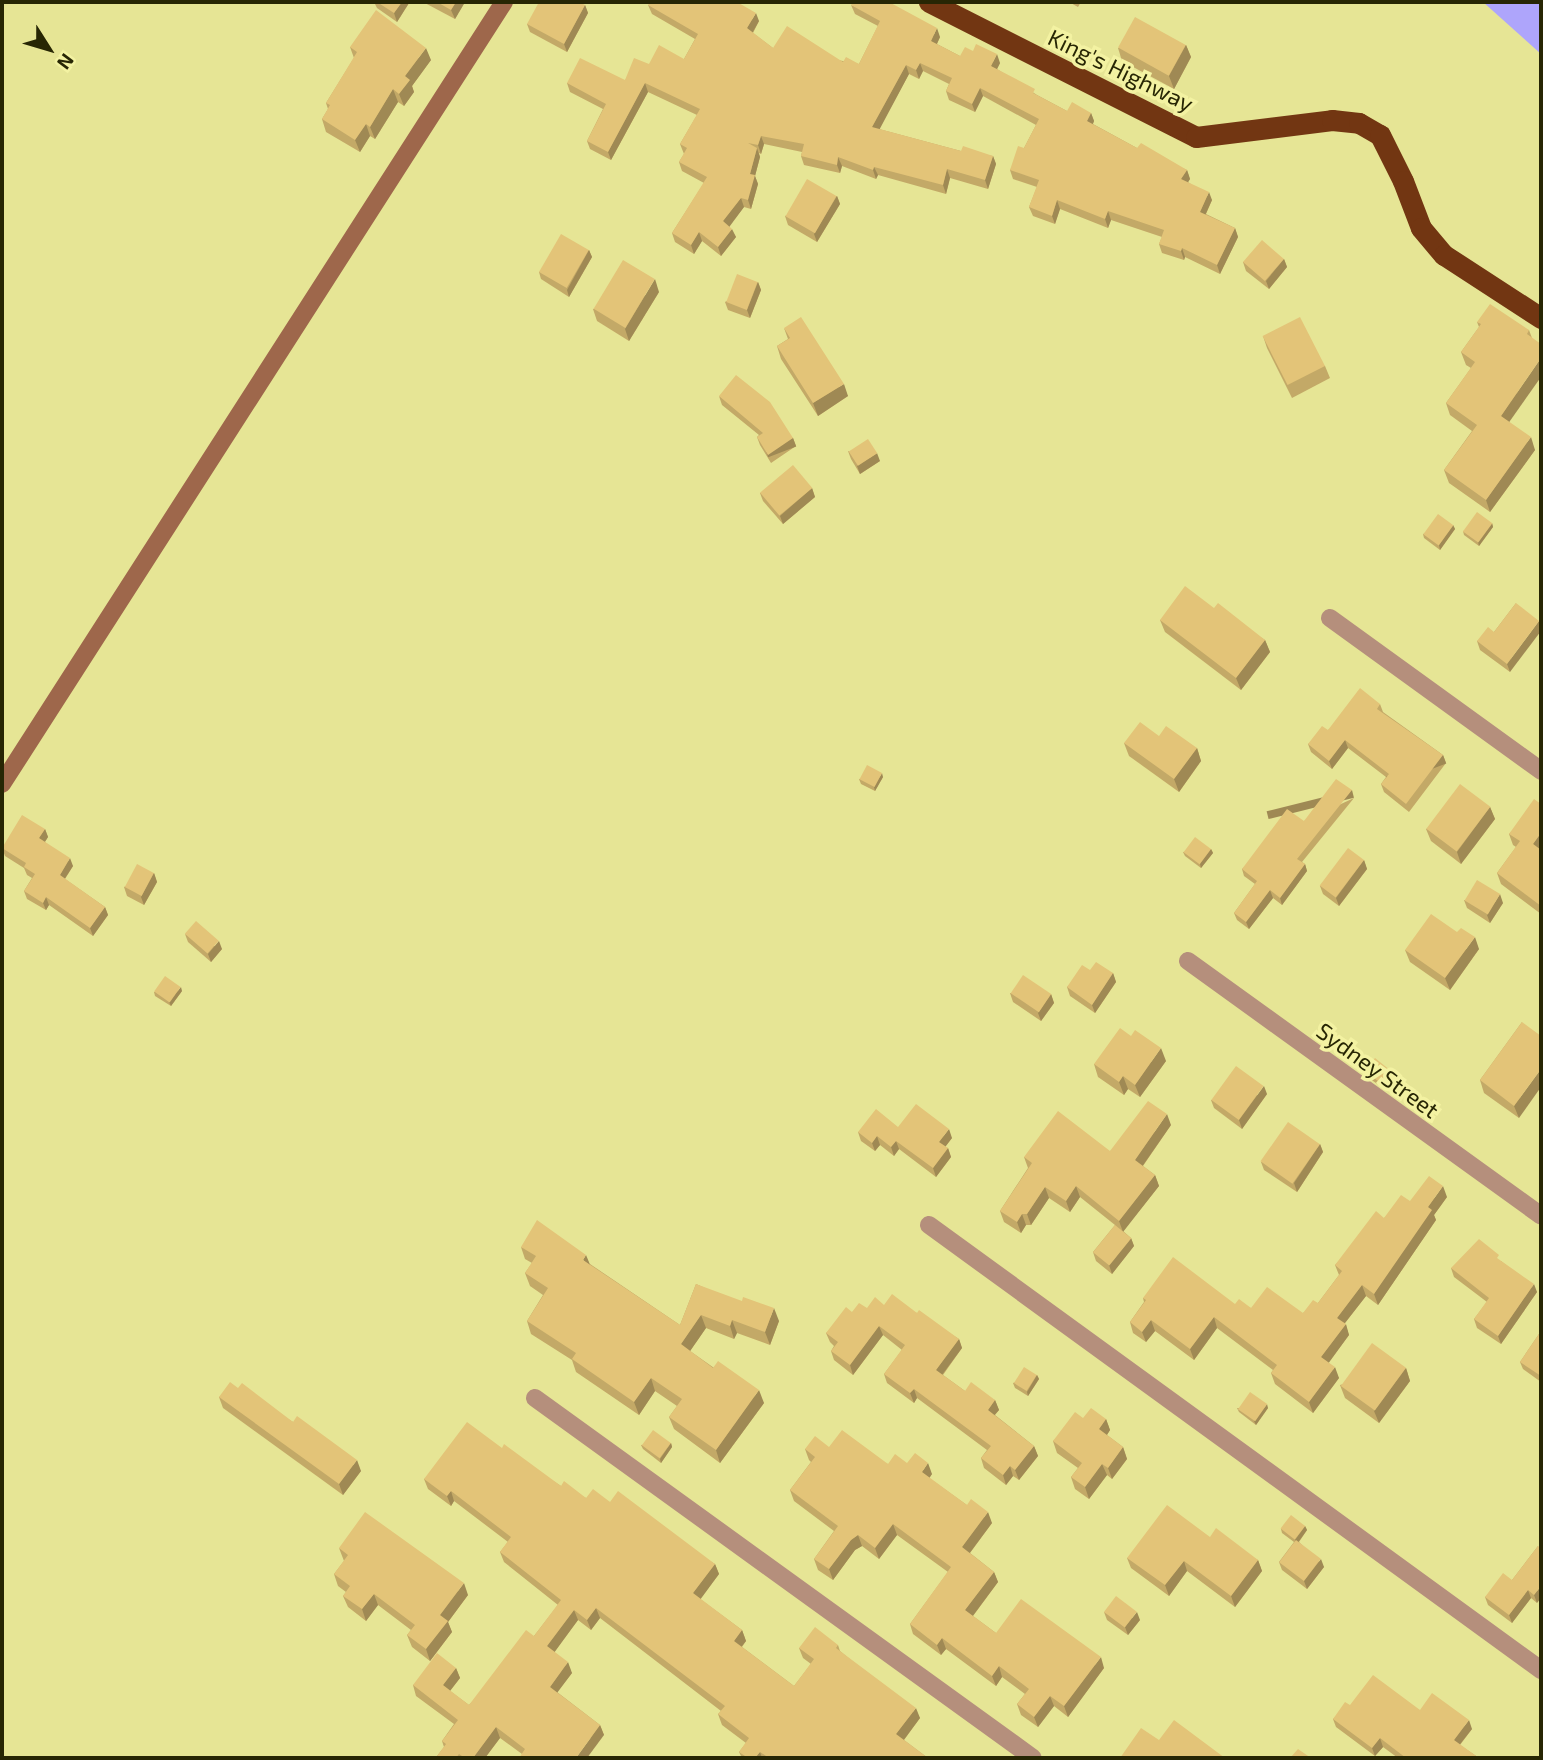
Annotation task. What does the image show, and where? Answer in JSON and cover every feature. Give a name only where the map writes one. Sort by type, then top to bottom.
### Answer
[{"type":"highway","name":"King's Highway","points":[[929,2],[1196,137],[1332,120],[1359,122],[1380,135],[1403,181],[1421,228],[1444,256],[1541,318]]},
{"type":"street","points":[[2,784],[504,2]]},
{"type":"street","points":[[1330,618],[1541,771]]},
{"type":"street","name":"Sydney Street","points":[[1188,961],[1541,1216]]},
{"type":"street","points":[[929,1225],[1541,1670]]},
{"type":"street","points":[[535,1398],[1033,1758]]},
{"type":"shaded area","points":[[1483,2],[1541,2],[1541,54]]},
{"type":"building","points":[[377,2],[402,2],[394,13]]},
{"type":"building","points":[[437,2],[456,2],[451,10]]},
{"type":"building","points":[[539,2],[579,2],[585,5],[564,44],[527,24]]},
{"type":"building","points":[[650,2],[737,2],[756,13],[747,28],[773,48],[787,26],[843,62],[846,57],[859,64],[880,21],[851,5],[853,2],[889,2],[937,28],[931,41],[960,56],[965,47],[973,51],[976,44],[997,54],[991,66],[1035,89],[1033,93],[1067,111],[1072,102],[1091,113],[1087,121],[1137,148],[1141,143],[1187,170],[1181,179],[1209,192],[1200,212],[1235,228],[1217,265],[1182,248],[1181,251],[1159,244],[1164,230],[1108,211],[1105,219],[1057,200],[1052,216],[1029,207],[1039,180],[1010,170],[1018,146],[1024,148],[1039,119],[980,88],[972,104],[946,91],[952,78],[920,63],[916,70],[906,65],[872,127],[961,151],[963,146],[993,156],[985,180],[947,169],[943,185],[874,167],[873,170],[838,157],[837,165],[801,156],[804,144],[761,136],[758,145],[748,143],[757,148],[750,174],[755,175],[748,200],[741,198],[723,221],[732,229],[718,247],[699,232],[691,245],[672,233],[707,177],[679,162],[687,148],[680,144],[700,109],[645,83],[608,152],[587,141],[606,104],[567,83],[580,58],[625,80],[634,58],[649,64],[659,45],[684,59],[698,34],[648,5]]},
{"type":"building","points":[[376,10],[426,48],[405,76],[410,80],[399,94],[393,89],[370,127],[366,124],[355,140],[322,119],[330,105],[326,103],[357,52],[350,47]]},
{"type":"building","points":[[1135,17],[1186,45],[1169,76],[1118,48]]},
{"type":"building","points":[[807,179],[836,196],[815,233],[786,216]]},
{"type":"building","points":[[561,234],[589,250],[567,288],[539,272]]},
{"type":"building","points":[[1262,240],[1284,259],[1265,281],[1243,262]]},
{"type":"building","points":[[623,260],[655,279],[625,328],[594,309]]},
{"type":"building","points":[[737,274],[758,282],[747,310],[726,302]]},
{"type":"building","points":[[1490,304],[1529,330],[1527,334],[1541,344],[1541,358],[1501,416],[1531,437],[1486,500],[1444,470],[1477,425],[1446,403],[1475,362],[1461,352],[1481,324],[1477,322]]},
{"type":"building","points":[[801,317],[844,384],[813,403],[777,346],[790,338],[784,328]]},
{"type":"building","points":[[1300,317],[1325,366],[1288,385],[1263,336]]},
{"type":"building","points":[[736,375],[770,402],[793,438],[768,455],[757,437],[763,433],[719,396]]},
{"type":"building","points":[[868,439],[877,453],[858,466],[849,452]]},
{"type":"building","points":[[793,465],[812,488],[779,516],[760,493]]},
{"type":"building","points":[[1477,512],[1492,523],[1478,543],[1463,531]]},
{"type":"building","points":[[1438,514],[1453,525],[1439,545],[1423,534]]},
{"type":"building","points":[[1185,586],[1214,608],[1218,603],[1265,640],[1236,678],[1160,620]]},
{"type":"building","points":[[1516,603],[1539,621],[1507,664],[1477,641],[1488,627],[1494,632]]},
{"type":"building","points":[[1360,688],[1380,704],[1377,709],[1443,755],[1406,804],[1381,784],[1389,774],[1345,740],[1329,761],[1308,744],[1322,726],[1328,730]]},
{"type":"building","points":[[1140,722],[1159,736],[1166,726],[1197,748],[1174,779],[1124,743]]},
{"type":"building","points":[[867,765],[882,773],[874,787],[859,779]]},
{"type":"building","points":[[1336,779],[1352,790],[1297,859],[1305,864],[1280,898],[1270,890],[1246,922],[1234,913],[1257,881],[1242,869],[1287,809],[1304,821]]},
{"type":"building","points":[[1460,784],[1490,807],[1457,852],[1426,829]]},
{"type":"building","points":[[1534,799],[1541,804],[1541,833],[1533,844],[1541,850],[1541,906],[1497,873],[1520,841],[1509,834]]},
{"type":"building","points":[[22,815],[45,829],[39,838],[70,858],[60,875],[105,907],[90,928],[46,897],[43,903],[24,891],[35,874],[24,867],[26,863],[2,848]]},
{"type":"building","points":[[1195,837],[1211,849],[1200,864],[1184,852]]},
{"type":"building","points":[[1348,848],[1364,860],[1336,898],[1320,886]]},
{"type":"building","points":[[137,864],[154,873],[142,896],[125,887]]},
{"type":"building","points":[[1477,880],[1500,894],[1488,914],[1465,901]]},
{"type":"building","points":[[1431,914],[1457,932],[1461,928],[1475,937],[1445,978],[1405,950]]},
{"type":"building","points":[[196,921],[219,941],[207,954],[185,934]]},
{"type":"building","points":[[1096,962],[1113,973],[1092,1005],[1067,987],[1082,965],[1090,970]]},
{"type":"building","points":[[1023,975],[1051,994],[1039,1012],[1011,993]]},
{"type":"building","points":[[165,976],[181,987],[170,1002],[154,992]]},
{"type":"building","points":[[1522,1022],[1541,1036],[1541,1069],[1514,1106],[1480,1080]]},
{"type":"building","points":[[1120,1028],[1131,1036],[1135,1030],[1161,1048],[1135,1085],[1123,1076],[1119,1082],[1094,1064]]},
{"type":"building","points":[[1375,1058],[1391,1071],[1381,1084],[1365,1070]]},
{"type":"building","points":[[1236,1066],[1264,1086],[1239,1120],[1211,1100]]},
{"type":"building","points":[[1148,1101],[1167,1114],[1135,1160],[1155,1175],[1119,1221],[1076,1186],[1066,1201],[1045,1187],[1027,1214],[1022,1214],[1017,1222],[1000,1211],[1032,1163],[1024,1157],[1058,1111],[1110,1151]]},
{"type":"building","points":[[916,1104],[949,1129],[939,1142],[948,1148],[933,1168],[896,1141],[891,1147],[877,1136],[872,1143],[858,1132],[876,1109],[898,1127]]},
{"type":"building","points":[[1288,1122],[1320,1144],[1292,1184],[1260,1161]]},
{"type":"building","points":[[1429,1176],[1443,1186],[1428,1207],[1432,1210],[1374,1294],[1362,1285],[1337,1318],[1346,1324],[1321,1357],[1335,1367],[1309,1402],[1271,1373],[1277,1365],[1214,1317],[1190,1349],[1151,1320],[1142,1332],[1130,1322],[1146,1300],[1143,1298],[1173,1257],[1235,1304],[1239,1299],[1251,1308],[1267,1287],[1303,1313],[1313,1300],[1318,1303],[1342,1271],[1335,1265],[1376,1211],[1384,1218],[1401,1195],[1410,1201]]},
{"type":"building","points":[[537,1220],[586,1255],[583,1260],[680,1325],[696,1284],[742,1301],[743,1297],[774,1308],[765,1332],[732,1320],[730,1326],[701,1315],[681,1344],[713,1368],[718,1361],[759,1390],[716,1450],[669,1417],[682,1399],[651,1378],[634,1402],[572,1359],[576,1353],[527,1321],[548,1288],[525,1273],[536,1256],[521,1247]]},
{"type":"building","points":[[1115,1225],[1131,1238],[1109,1265],[1093,1252]]},
{"type":"building","points":[[1479,1239],[1499,1255],[1497,1258],[1534,1284],[1498,1336],[1474,1319],[1489,1298],[1451,1268]]},
{"type":"building","points":[[892,1294],[959,1339],[936,1370],[965,1391],[971,1382],[995,1400],[988,1410],[1034,1446],[1015,1470],[1010,1466],[1003,1475],[981,1458],[991,1446],[914,1389],[910,1393],[884,1374],[905,1345],[879,1326],[850,1365],[831,1351],[838,1342],[826,1333],[846,1307],[852,1312],[859,1303],[867,1308],[875,1297],[884,1305]]},
{"type":"building","points":[[1541,1331],[1541,1376],[1520,1362]]},
{"type":"building","points":[[1372,1343],[1406,1368],[1375,1411],[1341,1386]]},
{"type":"building","points":[[1024,1367],[1037,1375],[1027,1391],[1014,1383]]},
{"type":"building","points":[[230,1382],[238,1388],[242,1383],[293,1422],[297,1416],[357,1460],[339,1484],[219,1397]]},
{"type":"building","points":[[1250,1392],[1267,1404],[1255,1421],[1238,1409]]},
{"type":"building","points":[[1091,1408],[1106,1419],[1099,1429],[1123,1447],[1108,1468],[1102,1464],[1085,1487],[1071,1477],[1082,1463],[1053,1441],[1075,1412],[1083,1418]]},
{"type":"building","points":[[467,1422],[502,1448],[504,1444],[561,1486],[564,1481],[586,1498],[593,1489],[610,1502],[618,1491],[715,1564],[693,1593],[742,1630],[734,1641],[794,1686],[814,1659],[799,1648],[815,1627],[838,1645],[836,1648],[916,1708],[896,1734],[928,1758],[769,1758],[760,1752],[755,1758],[748,1758],[739,1752],[749,1738],[718,1714],[725,1706],[596,1608],[587,1620],[574,1610],[547,1646],[568,1662],[550,1687],[600,1725],[576,1758],[519,1758],[525,1749],[496,1727],[473,1758],[465,1758],[459,1754],[456,1758],[437,1756],[446,1744],[442,1741],[458,1720],[413,1685],[437,1653],[456,1668],[443,1685],[469,1705],[526,1630],[534,1636],[561,1600],[500,1552],[511,1537],[451,1491],[447,1496],[424,1479]]},
{"type":"building","points":[[653,1430],[671,1443],[660,1458],[642,1445]]},
{"type":"building","points":[[842,1430],[888,1464],[895,1454],[907,1463],[915,1453],[928,1463],[922,1472],[967,1505],[971,1499],[988,1512],[962,1547],[994,1572],[965,1610],[996,1633],[1021,1599],[1101,1657],[1064,1706],[1050,1696],[1034,1717],[1017,1704],[1029,1689],[999,1666],[992,1676],[942,1638],[937,1645],[910,1624],[951,1567],[893,1524],[875,1548],[858,1535],[829,1569],[814,1559],[838,1526],[790,1490],[815,1457],[805,1449],[815,1436],[829,1447]]},
{"type":"building","points":[[1167,1505],[1210,1537],[1216,1528],[1258,1560],[1231,1596],[1184,1561],[1165,1585],[1127,1558]]},
{"type":"building","points":[[365,1512],[464,1583],[440,1615],[448,1621],[426,1649],[407,1635],[415,1625],[374,1594],[362,1609],[343,1596],[350,1586],[334,1574],[348,1555],[339,1548]]},
{"type":"building","points":[[1291,1515],[1305,1526],[1295,1539],[1281,1528]]},
{"type":"building","points":[[1296,1540],[1321,1559],[1304,1581],[1279,1562]]},
{"type":"building","points":[[1538,1546],[1541,1548],[1541,1586],[1534,1595],[1528,1590],[1509,1615],[1485,1597],[1503,1573],[1512,1580]]},
{"type":"building","points":[[1116,1596],[1137,1612],[1125,1628],[1104,1612]]},
{"type":"building","points":[[1373,1675],[1420,1710],[1432,1693],[1469,1720],[1454,1740],[1479,1758],[1406,1758],[1380,1738],[1372,1748],[1333,1719],[1345,1702],[1350,1705]]},
{"type":"building","points":[[1174,1720],[1225,1758],[1120,1758],[1141,1728],[1159,1740]]},
{"type":"building","points":[[1298,1749],[1311,1758],[1290,1758]]}]
